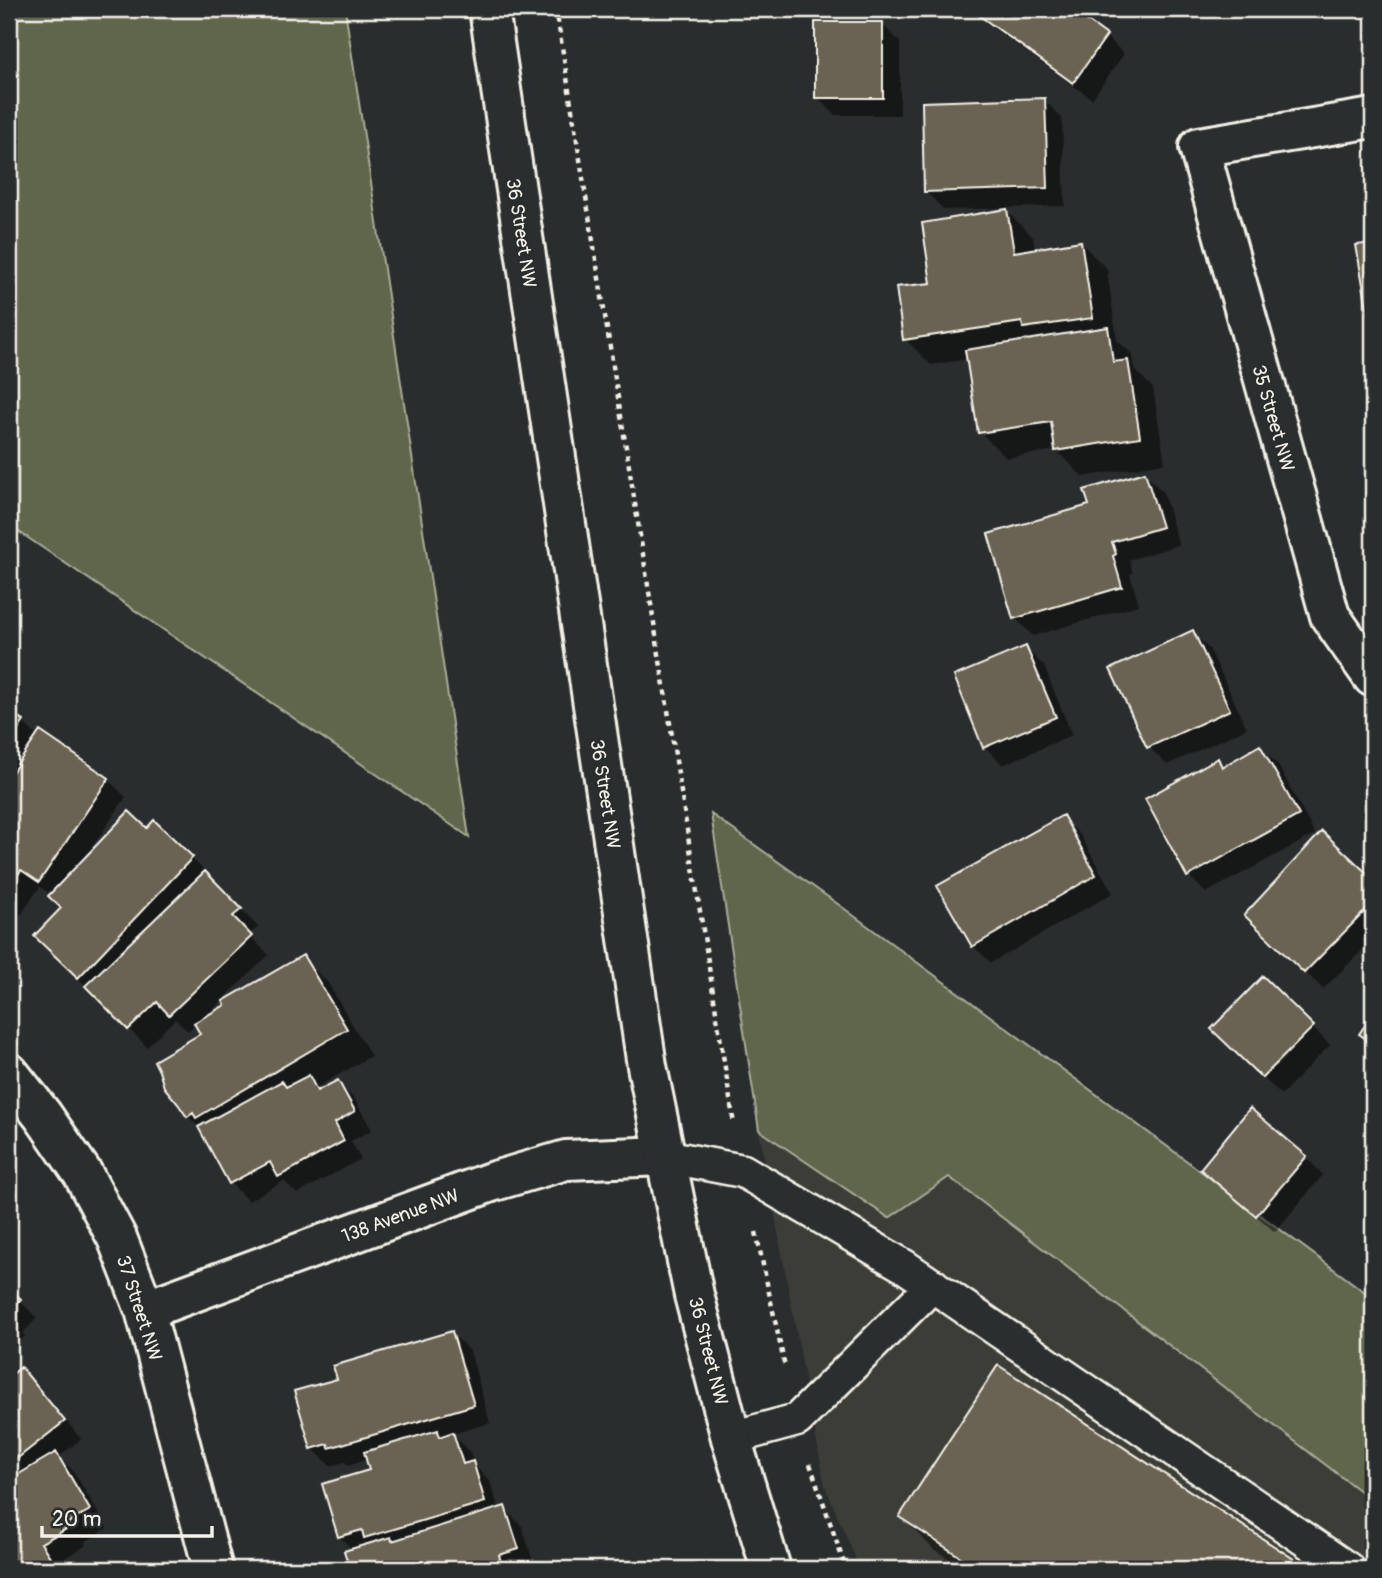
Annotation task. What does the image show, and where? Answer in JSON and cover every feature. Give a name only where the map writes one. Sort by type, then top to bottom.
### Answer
[{"type":"street","name":"36 Street NW","points":[[489,9],[647,1066],[694,1294],[731,1438],[771,1569]]},
{"type":"street","name":"35 Street NW","points":[[1373,118],[1199,147],[1330,616],[1373,677]]},
{"type":"street","name":"37 Street NW","points":[[9,1073],[83,1174],[117,1238],[145,1310],[213,1569]]},
{"type":"street","name":"138 Avenue NW","points":[[145,1310],[491,1182],[566,1160],[664,1156]]},
{"type":"lane","points":[[664,1156],[743,1171],[933,1285],[1348,1569]]},
{"type":"lane","points":[[731,1438],[797,1420],[933,1285]]},
{"type":"path","points":[[556,9],[719,1039],[743,1171],[797,1420],[846,1569]]},
{"type":"shaded area","points":[[759,1130],[889,1218],[949,1177],[1373,1501],[1373,1569],[860,1569],[825,1486]]},
{"type":"green space","points":[[9,9],[345,9],[469,837],[9,525]]},
{"type":"green space","points":[[711,814],[842,907],[1373,1298],[1373,1501],[949,1177],[889,1218],[759,1130]]},
{"type":"building","points":[[970,9],[1071,9],[1107,35],[1073,83]]},
{"type":"building","points":[[815,22],[883,22],[883,98],[815,98]]},
{"type":"building","points":[[1045,98],[1048,188],[924,192],[922,102]]},
{"type":"building","points":[[1007,209],[1014,252],[1081,241],[1093,318],[1023,328],[1022,322],[903,340],[896,287],[931,283],[922,223]]},
{"type":"building","points":[[1373,243],[1373,318],[1369,319],[1356,245]]},
{"type":"building","points":[[1108,327],[1113,362],[1128,360],[1140,437],[1055,451],[1051,422],[978,433],[965,350]]},
{"type":"building","points":[[1145,472],[1162,527],[1112,542],[1122,587],[1013,619],[988,534],[1089,505],[1084,490]]},
{"type":"building","points":[[1193,630],[1230,710],[1147,748],[1110,669]]},
{"type":"building","points":[[1026,646],[1056,717],[983,748],[954,676]]},
{"type":"building","points":[[9,710],[24,721],[9,744]]},
{"type":"building","points":[[40,731],[109,778],[39,882],[21,870],[9,889],[9,777]]},
{"type":"building","points":[[1260,745],[1299,815],[1187,877],[1145,799],[1218,758],[1222,767]]},
{"type":"building","points":[[129,811],[147,828],[154,820],[193,857],[78,978],[34,936],[61,908],[48,896]]},
{"type":"building","points":[[1063,815],[1096,875],[972,947],[937,886]]},
{"type":"building","points":[[1322,831],[1373,879],[1373,903],[1304,973],[1244,915]]},
{"type":"building","points":[[205,871],[242,909],[233,916],[252,936],[169,1015],[157,1002],[128,1030],[85,986]]},
{"type":"building","points":[[303,955],[347,1029],[196,1118],[193,1113],[187,1117],[164,1087],[154,1061],[200,1034],[194,1023],[225,1005],[223,1001]]},
{"type":"building","points":[[1263,976],[1314,1026],[1262,1078],[1211,1029]]},
{"type":"building","points":[[1373,1014],[1373,1044],[1359,1034]]},
{"type":"building","points":[[309,1075],[317,1091],[338,1080],[355,1111],[335,1123],[344,1141],[278,1177],[270,1162],[229,1184],[198,1127],[282,1081],[286,1087]]},
{"type":"building","points":[[1250,1108],[1307,1156],[1256,1216],[1200,1169]]},
{"type":"building","points":[[9,1288],[21,1299],[9,1311]]},
{"type":"building","points":[[452,1331],[474,1405],[329,1448],[328,1444],[311,1449],[294,1391],[337,1379],[333,1366]]},
{"type":"building","points":[[998,1365],[1309,1569],[979,1569],[899,1517]]},
{"type":"building","points":[[21,1367],[65,1421],[9,1465],[9,1377]]},
{"type":"building","points":[[438,1430],[439,1437],[453,1432],[463,1464],[473,1461],[485,1502],[364,1538],[362,1530],[338,1537],[322,1484],[369,1470],[364,1452]]},
{"type":"building","points":[[56,1452],[90,1510],[68,1523],[70,1527],[41,1543],[50,1557],[29,1569],[9,1569],[9,1480]]},
{"type":"building","points":[[505,1506],[519,1549],[499,1555],[502,1565],[490,1569],[350,1569],[344,1551],[391,1537],[392,1541]]}]
